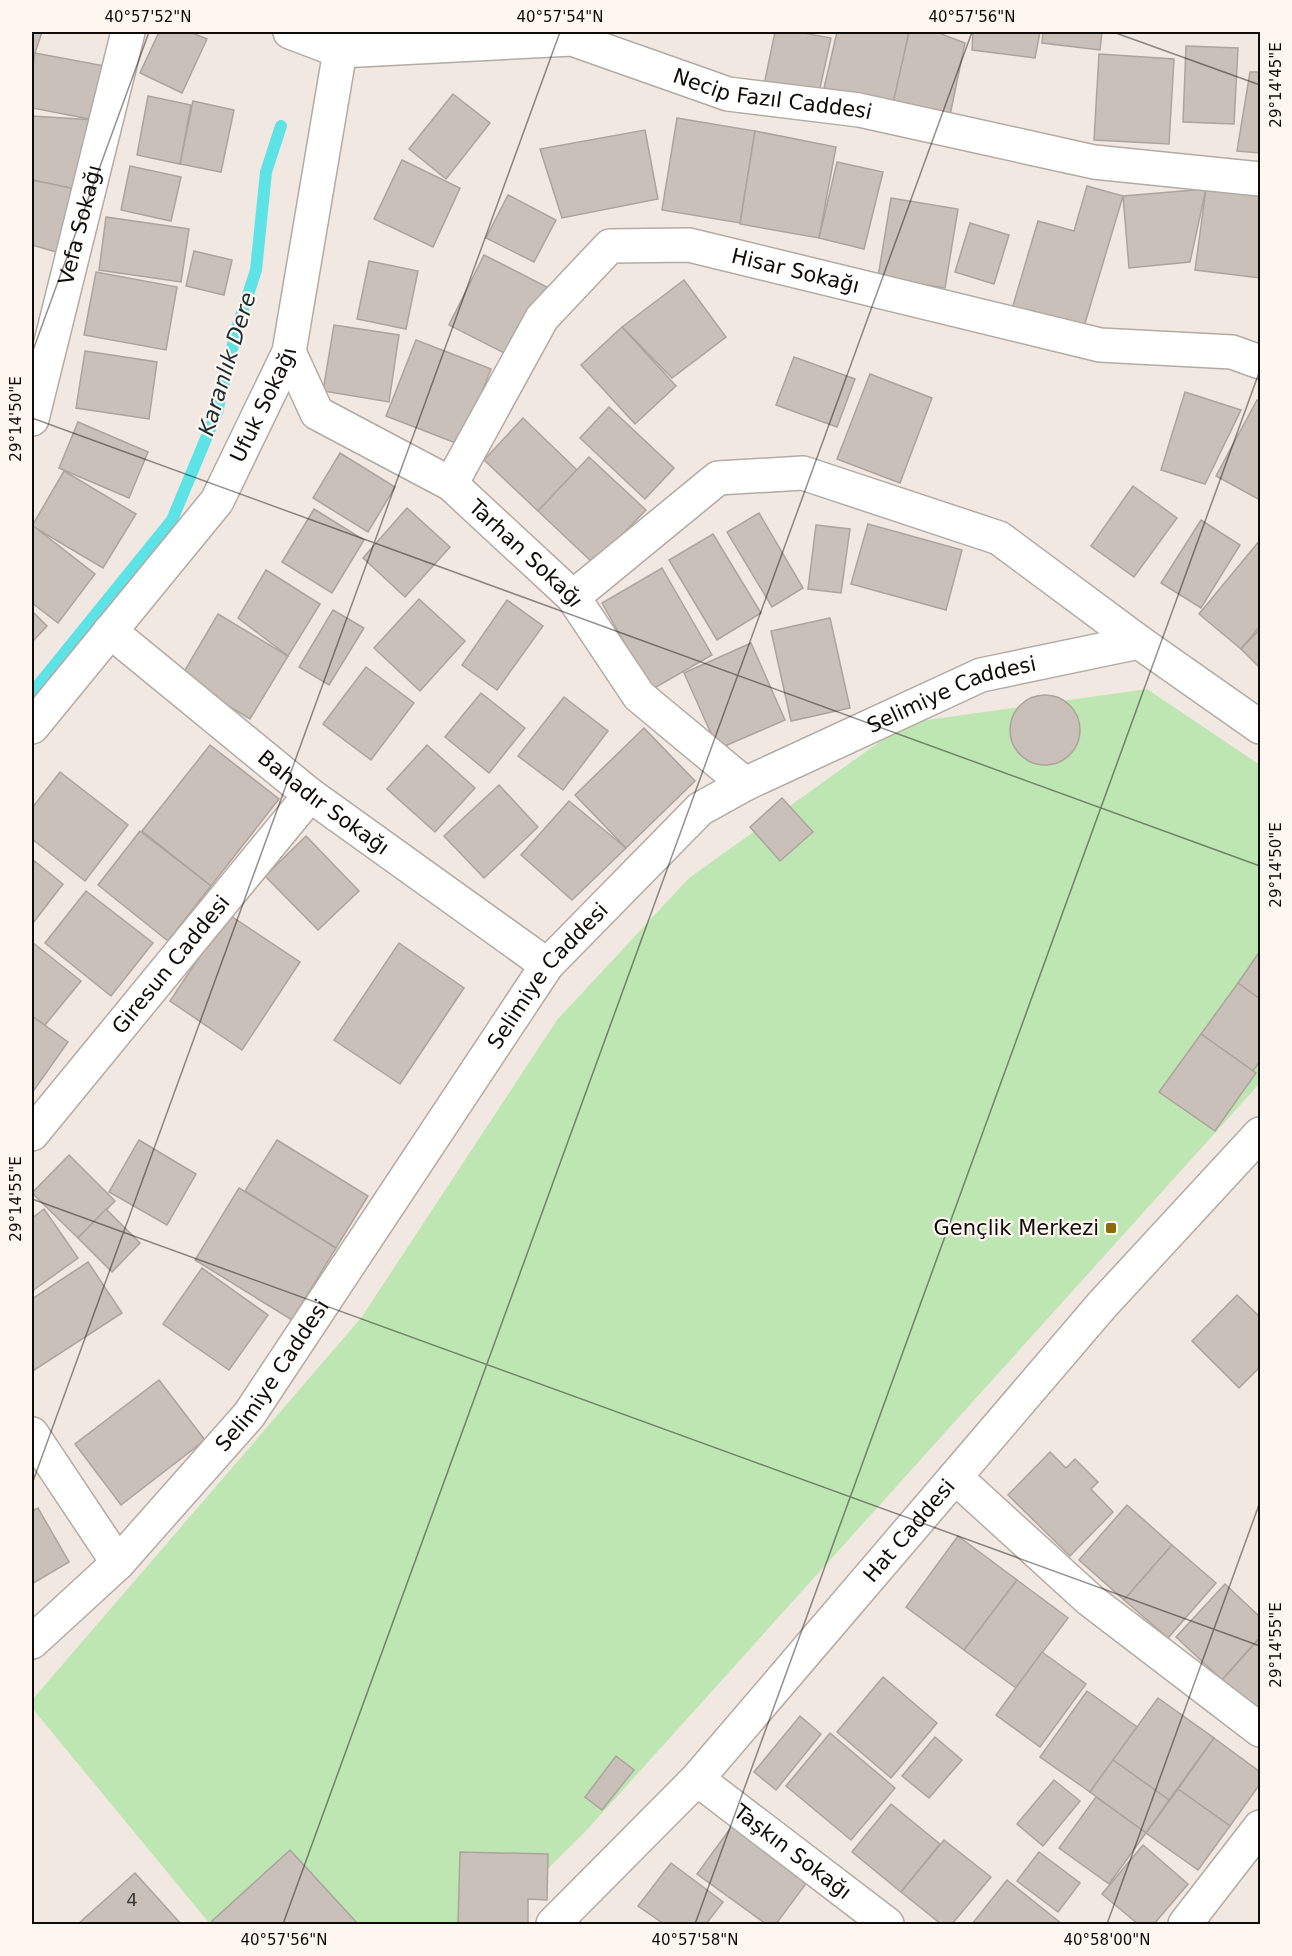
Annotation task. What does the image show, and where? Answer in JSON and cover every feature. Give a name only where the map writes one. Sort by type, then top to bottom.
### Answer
[{"type":"street","name":"Vefa Sokağı","points":[[32,419],[128,32]]},
{"type":"street","name":"Necip Fazıl Caddesi","points":[[290,32],[340,51],[572,39],[728,94],[859,110],[1094,162],[1260,179]]},
{"type":"street","points":[[340,51],[371,32]]},
{"type":"street","name":"Ufuk Sokağı","points":[[32,727],[218,501],[289,352],[340,51]]},
{"type":"street","name":"Hisar Sokağı","points":[[451,484],[542,318],[610,246],[689,244],[1101,345],[1232,352],[1260,362]]},
{"type":"street","name":"Tarhan Sokağı","points":[[289,352],[317,413],[451,484],[573,597],[639,696],[744,784]]},
{"type":"street","points":[[573,597],[718,478],[803,473],[999,538],[1139,642],[1260,727]]},
{"type":"street","name":"Bahadır Sokağı","points":[[110,631],[310,795],[547,965]]},
{"type":"street","name":"Selimiye Caddesi","points":[[32,1642],[118,1563],[249,1415],[547,965],[700,809],[744,784],[981,675],[1139,642]]},
{"type":"street","name":"Giresun Caddesi","points":[[32,1134],[310,795]]},
{"type":"street","name":"Hat Caddesi","points":[[553,1924],[697,1779],[1102,1305],[1260,1134]]},
{"type":"street","points":[[32,1434],[118,1563]]},
{"type":"street","points":[[955,1477],[1090,1600],[1260,1730]]},
{"type":"street","name":"Taşkın Sokağı","points":[[697,1779],[886,1924]]},
{"type":"street","points":[[1185,1924],[1260,1827]]},
{"type":"green space","points":[[1147,689],[1260,765],[1260,1083],[585,1832],[493,1923],[210,1924],[32,1708],[32,1700],[361,1318],[557,1020],[689,878],[906,723]]},
{"type":"building","points":[[32,32],[42,32],[35,53],[32,52]]},
{"type":"building","points":[[159,32],[190,32],[207,39],[182,93],[140,73]]},
{"type":"building","points":[[775,32],[798,32],[831,38],[818,97],[764,85]]},
{"type":"building","points":[[837,32],[909,32],[894,101],[824,88]]},
{"type":"building","points":[[909,32],[936,32],[965,43],[949,120],[892,108]]},
{"type":"building","points":[[973,32],[1040,32],[1035,58],[972,50]]},
{"type":"building","points":[[1043,32],[1102,32],[1100,50],[1042,43]]},
{"type":"building","points":[[1186,46],[1238,48],[1234,124],[1183,122]]},
{"type":"building","points":[[35,53],[105,66],[95,120],[32,108],[32,73]]},
{"type":"building","points":[[1099,54],[1174,59],[1169,144],[1094,140]]},
{"type":"building","points":[[1250,72],[1260,72],[1260,153],[1237,151]]},
{"type":"building","points":[[453,94],[490,123],[446,179],[409,149]]},
{"type":"building","points":[[148,96],[191,105],[180,164],[137,155]]},
{"type":"building","points":[[193,101],[234,110],[221,172],[180,164]]},
{"type":"building","points":[[32,116],[95,120],[80,190],[32,180]]},
{"type":"building","points":[[677,118],[755,131],[740,223],[662,210]]},
{"type":"building","points":[[645,130],[658,199],[562,218],[540,149]]},
{"type":"building","points":[[755,131],[836,147],[819,238],[740,224]]},
{"type":"building","points":[[402,160],[460,188],[433,247],[374,219]]},
{"type":"building","points":[[837,162],[883,172],[864,249],[819,238]]},
{"type":"building","points":[[130,166],[181,177],[171,221],[121,210]]},
{"type":"building","points":[[32,180],[80,190],[63,254],[32,245]]},
{"type":"building","points":[[1087,186],[1123,196],[1083,330],[1012,309],[1038,221],[1074,231]]},
{"type":"building","points":[[1206,189],[1190,262],[1129,268],[1123,196]]},
{"type":"building","points":[[1206,189],[1260,196],[1260,278],[1195,270]]},
{"type":"building","points":[[508,195],[556,220],[534,262],[486,238]]},
{"type":"building","points":[[891,198],[958,209],[945,288],[878,277]]},
{"type":"building","points":[[106,217],[189,229],[181,282],[99,270]]},
{"type":"building","points":[[970,223],[1009,235],[994,284],[955,272]]},
{"type":"building","points":[[194,251],[232,260],[224,295],[186,286]]},
{"type":"building","points":[[484,255],[547,287],[512,357],[449,325]]},
{"type":"building","points":[[369,261],[418,271],[406,329],[357,319]]},
{"type":"building","points":[[96,272],[177,287],[166,350],[84,335]]},
{"type":"building","points":[[684,280],[726,337],[672,378],[622,327]]},
{"type":"building","points":[[334,325],[399,335],[389,402],[323,391]]},
{"type":"building","points":[[622,327],[676,386],[635,424],[581,365]]},
{"type":"building","points":[[416,340],[491,369],[461,445],[386,416]]},
{"type":"building","points":[[85,351],[157,362],[149,419],[76,408]]},
{"type":"building","points":[[794,357],[855,379],[837,427],[776,405]]},
{"type":"building","points":[[870,374],[932,398],[900,483],[837,459]]},
{"type":"building","points":[[1185,392],[1241,410],[1205,484],[1161,470]]},
{"type":"building","points":[[1257,400],[1260,402],[1260,500],[1216,476]]},
{"type":"building","points":[[609,407],[674,468],[645,499],[580,438]]},
{"type":"building","points":[[523,418],[577,470],[538,511],[484,460]]},
{"type":"building","points":[[78,422],[148,452],[129,498],[59,468]]},
{"type":"building","points":[[340,453],[395,487],[368,532],[313,498]]},
{"type":"building","points":[[589,457],[646,510],[594,564],[538,511]]},
{"type":"building","points":[[64,471],[136,514],[103,568],[32,526]]},
{"type":"building","points":[[1133,486],[1177,518],[1134,577],[1091,546]]},
{"type":"building","points":[[407,508],[450,547],[405,597],[363,558]]},
{"type":"building","points":[[314,509],[364,540],[332,593],[282,562]]},
{"type":"building","points":[[759,513],[803,588],[772,607],[727,532]]},
{"type":"building","points":[[1201,520],[1240,545],[1201,608],[1161,583]]},
{"type":"building","points":[[868,524],[962,550],[946,610],[851,584]]},
{"type":"building","points":[[32,525],[95,574],[58,623],[32,603]]},
{"type":"building","points":[[816,525],[850,529],[841,593],[808,589]]},
{"type":"building","points":[[713,534],[761,613],[717,640],[669,560]]},
{"type":"building","points":[[1260,540],[1260,626],[1241,649],[1199,614]]},
{"type":"building","points":[[662,568],[712,655],[651,690],[602,603]]},
{"type":"building","points":[[266,570],[320,604],[288,656],[238,618]]},
{"type":"building","points":[[419,599],[465,641],[420,691],[374,648]]},
{"type":"building","points":[[507,600],[543,626],[497,690],[462,665]]},
{"type":"building","points":[[333,610],[364,628],[329,685],[299,667]]},
{"type":"building","points":[[32,611],[47,626],[32,642]]},
{"type":"building","points":[[218,614],[288,656],[250,719],[181,677]]},
{"type":"building","points":[[830,618],[850,708],[791,721],[771,631]]},
{"type":"building","points":[[1260,629],[1260,668],[1241,649]]},
{"type":"building","points":[[751,643],[785,720],[718,749],[684,673]]},
{"type":"building","points":[[366,667],[414,703],[371,760],[323,724]]},
{"type":"building","points":[[481,693],[525,728],[489,773],[445,737]]},
{"type":"building","points":[[1038,695],[1052,695],[1065,701],[1074,710],[1080,723],[1078,743],[1070,755],[1052,765],[1038,765],[1025,759],[1016,750],[1010,737],[1010,723],[1016,710],[1025,701]]},
{"type":"building","points":[[564,697],[608,731],[563,790],[518,756]]},
{"type":"building","points":[[644,728],[695,781],[626,848],[575,795]]},
{"type":"building","points":[[210,745],[279,799],[211,886],[142,831]]},
{"type":"building","points":[[427,745],[475,788],[435,832],[387,789]]},
{"type":"building","points":[[60,772],[128,825],[85,881],[32,839],[32,808]]},
{"type":"building","points":[[499,785],[538,827],[484,878],[444,836]]},
{"type":"building","points":[[782,798],[813,832],[780,861],[750,827]]},
{"type":"building","points":[[569,801],[626,848],[572,900],[521,855]]},
{"type":"building","points":[[140,831],[211,886],[168,941],[98,885]]},
{"type":"building","points":[[306,836],[359,891],[318,930],[265,876]]},
{"type":"building","points":[[32,859],[63,884],[33,923],[32,922]]},
{"type":"building","points":[[86,891],[153,943],[111,996],[45,943]]},
{"type":"building","points":[[228,914],[300,962],[242,1050],[170,1001]]},
{"type":"building","points":[[32,942],[81,981],[45,1025],[32,1016]]},
{"type":"building","points":[[399,943],[464,988],[400,1084],[334,1040]]},
{"type":"building","points":[[1260,951],[1260,1000],[1238,983]]},
{"type":"building","points":[[1238,983],[1260,999],[1260,1061],[1253,1071],[1201,1034]]},
{"type":"building","points":[[32,1016],[68,1042],[32,1093]]},
{"type":"building","points":[[1201,1034],[1256,1073],[1215,1131],[1159,1092]]},
{"type":"building","points":[[139,1140],[196,1174],[167,1225],[109,1192]]},
{"type":"building","points":[[277,1140],[368,1196],[336,1248],[245,1191]]},
{"type":"building","points":[[69,1155],[115,1201],[78,1238],[32,1193]]},
{"type":"building","points":[[239,1188],[336,1248],[292,1320],[195,1260]]},
{"type":"building","points":[[44,1209],[78,1258],[32,1291],[32,1218]]},
{"type":"building","points":[[106,1209],[140,1243],[112,1272],[78,1238]]},
{"type":"building","points":[[88,1262],[122,1313],[33,1371],[32,1299]]},
{"type":"building","points":[[202,1268],[268,1315],[229,1370],[163,1324]]},
{"type":"building","points":[[1237,1295],[1260,1317],[1260,1367],[1239,1388],[1192,1341]]},
{"type":"building","points":[[159,1380],[205,1440],[121,1505],[75,1444]]},
{"type":"building","points":[[1050,1452],[1066,1468],[1075,1459],[1098,1482],[1091,1489],[1113,1512],[1070,1556],[1008,1495]]},
{"type":"building","points":[[1127,1505],[1172,1545],[1124,1600],[1079,1560]]},
{"type":"building","points":[[38,1508],[69,1562],[32,1584],[32,1511]]},
{"type":"building","points":[[958,1536],[1017,1580],[964,1650],[906,1607]]},
{"type":"building","points":[[1172,1545],[1216,1583],[1168,1638],[1124,1600]]},
{"type":"building","points":[[1017,1580],[1068,1618],[1016,1688],[964,1650]]},
{"type":"building","points":[[1225,1584],[1260,1617],[1260,1637],[1222,1680],[1176,1637]]},
{"type":"building","points":[[1257,1641],[1260,1645],[1260,1715],[1222,1680]]},
{"type":"building","points":[[1042,1652],[1086,1684],[1040,1747],[996,1715]]},
{"type":"building","points":[[883,1677],[937,1723],[891,1778],[837,1732]]},
{"type":"building","points":[[1087,1691],[1137,1727],[1090,1792],[1040,1757]]},
{"type":"building","points":[[1158,1698],[1214,1738],[1169,1800],[1113,1760]]},
{"type":"building","points":[[800,1716],[821,1734],[776,1790],[754,1772]]},
{"type":"building","points":[[830,1733],[895,1788],[851,1840],[786,1786]]},
{"type":"building","points":[[935,1737],[962,1760],[929,1798],[902,1776]]},
{"type":"building","points":[[1214,1738],[1260,1772],[1260,1784],[1230,1826],[1178,1789]]},
{"type":"building","points":[[616,1756],[634,1770],[602,1810],[585,1797]]},
{"type":"building","points":[[1113,1760],[1169,1800],[1146,1833],[1090,1792]]},
{"type":"building","points":[[1054,1780],[1080,1801],[1043,1846],[1017,1824]]},
{"type":"building","points":[[1178,1789],[1230,1826],[1198,1870],[1146,1833]]},
{"type":"building","points":[[1096,1797],[1146,1833],[1109,1884],[1059,1848]]},
{"type":"building","points":[[891,1804],[940,1844],[901,1892],[852,1852]]},
{"type":"building","points":[[732,1826],[808,1881],[776,1924],[766,1924],[697,1874]]},
{"type":"building","points":[[944,1840],[991,1877],[952,1924],[941,1924],[901,1892]]},
{"type":"building","points":[[1143,1845],[1188,1884],[1154,1924],[1138,1924],[1102,1894]]},
{"type":"building","points":[[290,1850],[358,1924],[216,1924],[212,1921]]},
{"type":"building","points":[[460,1852],[548,1854],[547,1900],[528,1899],[528,1924],[458,1924]]},
{"type":"building","points":[[1039,1852],[1080,1883],[1058,1912],[1017,1881]]},
{"type":"building","points":[[671,1863],[723,1902],[706,1924],[664,1924],[638,1906]]},
{"type":"building","points":[[135,1873],[181,1924],[78,1924]]},
{"type":"building","points":[[1007,1880],[1062,1924],[972,1924]]},
{"type":"waterway","name":"Karanlık Dere","points":[[32,693],[172,520],[217,412],[237,328],[256,270],[266,172],[281,126]]},
{"type":"place","name":"Gençlik Merkezi","points":[[1111,1228]]}]
